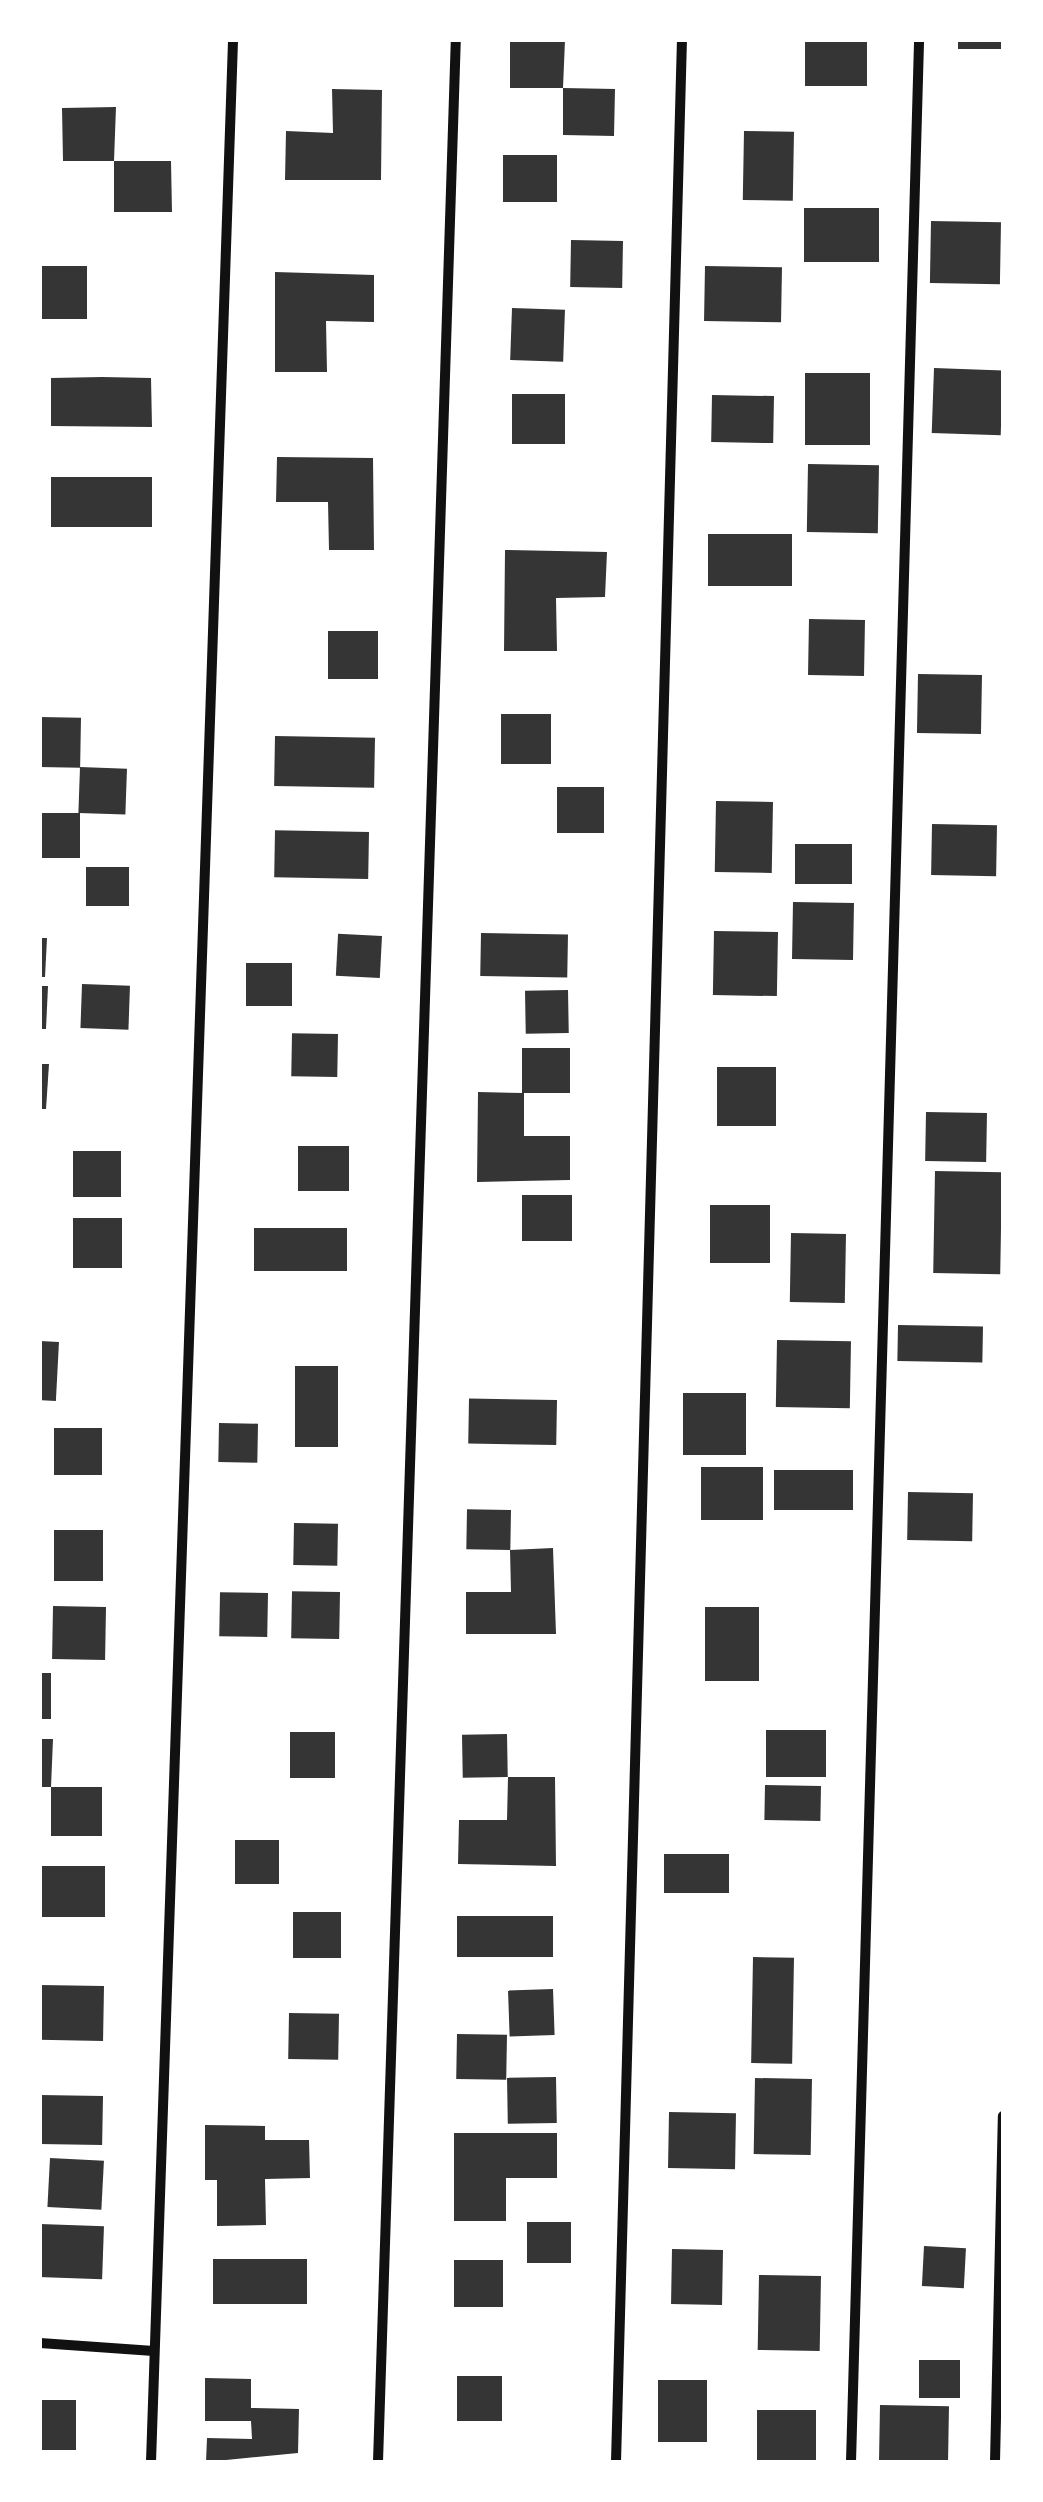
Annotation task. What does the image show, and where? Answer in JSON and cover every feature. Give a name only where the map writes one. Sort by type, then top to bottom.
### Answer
[{"type":"street","points":[[151,2462],[233,40]]},
{"type":"street","points":[[378,2462],[456,40]]},
{"type":"street","points":[[616,2462],[682,40]]},
{"type":"street","points":[[851,2462],[919,40]]},
{"type":"street","points":[[995,2462],[1003,2116]]},
{"type":"street","points":[[40,2344],[154,2351]]},
{"type":"building","points":[[510,40],[565,40],[563,88],[510,88]]},
{"type":"building","points":[[805,40],[867,40],[867,86],[805,86]]},
{"type":"building","points":[[958,40],[1003,40],[1003,49],[958,49]]},
{"type":"building","points":[[563,88],[615,89],[614,136],[563,135]]},
{"type":"building","points":[[332,89],[382,90],[381,180],[285,180],[286,131],[333,133]]},
{"type":"building","points":[[116,107],[114,161],[63,161],[62,108]]},
{"type":"building","points":[[744,131],[794,132],[793,201],[743,200]]},
{"type":"building","points":[[503,155],[557,155],[557,202],[503,202]]},
{"type":"building","points":[[114,161],[171,161],[172,212],[114,212]]},
{"type":"building","points":[[804,208],[879,208],[879,262],[804,262]]},
{"type":"building","points":[[931,221],[1001,222],[1000,284],[930,283]]},
{"type":"building","points":[[571,240],[623,241],[622,288],[570,287]]},
{"type":"building","points":[[40,266],[87,266],[87,319],[40,319]]},
{"type":"building","points":[[705,266],[782,267],[781,322],[704,321]]},
{"type":"building","points":[[275,272],[374,275],[374,322],[326,321],[327,372],[275,372]]},
{"type":"building","points":[[512,308],[565,310],[563,362],[510,360]]},
{"type":"building","points":[[934,368],[1003,370],[1001,435],[932,433]]},
{"type":"building","points":[[805,373],[870,373],[870,445],[805,445]]},
{"type":"building","points":[[51,378],[151,378],[152,427],[51,426]]},
{"type":"building","points":[[512,394],[565,394],[565,444],[512,444]]},
{"type":"building","points":[[712,395],[774,396],[773,443],[711,442]]},
{"type":"building","points":[[277,457],[373,458],[374,550],[329,550],[328,502],[276,502]]},
{"type":"building","points":[[808,464],[879,465],[878,533],[807,532]]},
{"type":"building","points":[[51,477],[152,477],[152,527],[51,527]]},
{"type":"building","points":[[708,534],[792,534],[792,586],[708,586]]},
{"type":"building","points":[[505,550],[607,552],[605,597],[556,598],[557,651],[504,651]]},
{"type":"building","points":[[809,619],[865,620],[864,676],[808,675]]},
{"type":"building","points":[[328,631],[378,631],[378,679],[328,679]]},
{"type":"building","points":[[918,674],[982,675],[981,734],[917,733]]},
{"type":"building","points":[[501,714],[551,714],[551,764],[501,764]]},
{"type":"building","points":[[40,717],[81,718],[80,768],[40,767]]},
{"type":"building","points":[[275,736],[375,738],[374,788],[274,786]]},
{"type":"building","points":[[80,767],[127,769],[125,815],[78,813]]},
{"type":"building","points":[[557,787],[604,787],[604,833],[557,833]]},
{"type":"building","points":[[716,801],[773,802],[772,873],[715,872]]},
{"type":"building","points":[[40,813],[80,813],[80,858],[40,858]]},
{"type":"building","points":[[932,824],[997,825],[996,876],[931,875]]},
{"type":"building","points":[[275,830],[369,832],[368,879],[274,877]]},
{"type":"building","points":[[795,844],[852,844],[852,884],[795,884]]},
{"type":"building","points":[[86,867],[129,867],[129,906],[86,906]]},
{"type":"building","points":[[793,902],[854,903],[853,960],[792,959]]},
{"type":"building","points":[[714,931],[778,932],[777,996],[713,995]]},
{"type":"building","points":[[481,933],[568,935],[567,978],[480,976]]},
{"type":"building","points":[[338,934],[382,936],[380,978],[336,976]]},
{"type":"building","points":[[40,938],[47,938],[45,977],[40,977]]},
{"type":"building","points":[[246,963],[292,963],[292,1006],[246,1006]]},
{"type":"building","points":[[82,984],[130,986],[128,1030],[80,1028]]},
{"type":"building","points":[[40,986],[48,986],[46,1029],[40,1029]]},
{"type":"building","points":[[568,990],[569,1033],[526,1034],[525,991]]},
{"type":"building","points":[[292,1033],[338,1034],[337,1077],[291,1076]]},
{"type":"building","points":[[522,1048],[570,1048],[570,1093],[522,1093]]},
{"type":"building","points":[[40,1064],[49,1064],[46,1109],[40,1109]]},
{"type":"building","points":[[717,1067],[776,1067],[776,1126],[717,1126]]},
{"type":"building","points":[[478,1092],[524,1093],[524,1136],[570,1136],[570,1180],[477,1182]]},
{"type":"building","points":[[926,1112],[987,1113],[986,1162],[925,1161]]},
{"type":"building","points":[[298,1146],[349,1146],[349,1191],[298,1191]]},
{"type":"building","points":[[73,1151],[121,1151],[121,1197],[73,1197]]},
{"type":"building","points":[[935,1171],[1002,1172],[1000,1274],[933,1273]]},
{"type":"building","points":[[522,1195],[572,1195],[572,1241],[522,1241]]},
{"type":"building","points":[[710,1205],[770,1205],[770,1263],[710,1263]]},
{"type":"building","points":[[73,1218],[122,1218],[122,1268],[73,1268]]},
{"type":"building","points":[[254,1228],[347,1228],[347,1271],[254,1271]]},
{"type":"building","points":[[791,1233],[846,1234],[845,1303],[790,1302]]},
{"type":"building","points":[[898,1325],[983,1326],[982,1362],[897,1361]]},
{"type":"building","points":[[777,1340],[851,1341],[850,1408],[776,1407]]},
{"type":"building","points":[[40,1341],[59,1342],[56,1401],[40,1400]]},
{"type":"building","points":[[295,1366],[338,1366],[338,1447],[295,1447]]},
{"type":"building","points":[[683,1393],[746,1393],[746,1455],[683,1455]]},
{"type":"building","points":[[469,1398],[557,1400],[556,1445],[468,1443]]},
{"type":"building","points":[[219,1423],[258,1424],[257,1463],[218,1462]]},
{"type":"building","points":[[54,1428],[102,1428],[102,1475],[54,1475]]},
{"type":"building","points":[[701,1467],[763,1467],[763,1520],[701,1520]]},
{"type":"building","points":[[774,1470],[853,1470],[853,1510],[774,1510]]},
{"type":"building","points":[[908,1492],[973,1493],[972,1541],[907,1540]]},
{"type":"building","points":[[467,1509],[511,1510],[510,1550],[466,1549]]},
{"type":"building","points":[[294,1523],[338,1524],[337,1566],[293,1565]]},
{"type":"building","points":[[54,1530],[103,1530],[103,1581],[54,1581]]},
{"type":"building","points":[[553,1548],[556,1634],[466,1634],[466,1592],[511,1592],[510,1550]]},
{"type":"building","points":[[292,1591],[340,1592],[339,1639],[291,1638]]},
{"type":"building","points":[[220,1592],[268,1593],[267,1637],[219,1636]]},
{"type":"building","points":[[53,1606],[106,1607],[105,1660],[52,1659]]},
{"type":"building","points":[[705,1607],[759,1607],[759,1681],[705,1681]]},
{"type":"building","points":[[40,1673],[51,1673],[51,1719],[40,1719]]},
{"type":"building","points":[[766,1730],[826,1730],[826,1777],[766,1777]]},
{"type":"building","points":[[290,1732],[335,1732],[335,1778],[290,1778]]},
{"type":"building","points":[[507,1734],[508,1777],[463,1778],[462,1735]]},
{"type":"building","points":[[40,1739],[53,1739],[51,1787],[40,1787]]},
{"type":"building","points":[[508,1777],[555,1777],[556,1866],[458,1864],[459,1820],[507,1820]]},
{"type":"building","points":[[765,1785],[821,1786],[820,1821],[764,1820]]},
{"type":"building","points":[[51,1787],[102,1787],[102,1836],[51,1836]]},
{"type":"building","points":[[235,1840],[279,1840],[279,1884],[235,1884]]},
{"type":"building","points":[[664,1854],[729,1854],[729,1893],[664,1893]]},
{"type":"building","points":[[40,1866],[105,1866],[105,1917],[40,1917]]},
{"type":"building","points":[[293,1912],[341,1912],[341,1958],[293,1958]]},
{"type":"building","points":[[457,1916],[553,1916],[553,1957],[457,1957]]},
{"type":"building","points":[[753,1957],[794,1958],[792,2064],[751,2063]]},
{"type":"building","points":[[40,1985],[104,1986],[103,2041],[40,2040]]},
{"type":"building","points":[[553,1989],[555,2035],[510,2037],[508,1991]]},
{"type":"building","points":[[289,2013],[339,2014],[338,2060],[288,2059]]},
{"type":"building","points":[[457,2034],[507,2035],[506,2080],[456,2079]]},
{"type":"building","points":[[556,2077],[557,2123],[508,2124],[507,2078]]},
{"type":"building","points":[[755,2078],[812,2079],[811,2155],[754,2154]]},
{"type":"building","points":[[40,2095],[103,2096],[102,2145],[40,2144]]},
{"type":"building","points":[[669,2112],[736,2113],[735,2169],[668,2168]]},
{"type":"building","points":[[205,2125],[265,2126],[265,2140],[309,2140],[310,2178],[265,2179],[266,2225],[217,2226],[217,2180],[205,2180]]},
{"type":"building","points":[[454,2133],[557,2133],[557,2178],[506,2178],[506,2221],[454,2221]]},
{"type":"building","points":[[50,2158],[104,2161],[101,2210],[47,2207]]},
{"type":"building","points":[[527,2222],[571,2222],[571,2263],[527,2263]]},
{"type":"building","points":[[40,2224],[104,2226],[102,2279],[40,2277]]},
{"type":"building","points":[[924,2246],[966,2248],[964,2288],[922,2286]]},
{"type":"building","points":[[672,2249],[723,2250],[722,2305],[671,2304]]},
{"type":"building","points":[[213,2259],[307,2259],[307,2304],[213,2304]]},
{"type":"building","points":[[454,2260],[503,2260],[503,2307],[454,2307]]},
{"type":"building","points":[[759,2275],[821,2276],[820,2351],[758,2350]]},
{"type":"building","points":[[919,2360],[960,2360],[960,2398],[919,2398]]},
{"type":"building","points":[[457,2376],[502,2376],[502,2421],[457,2421]]},
{"type":"building","points":[[205,2378],[251,2379],[251,2408],[299,2409],[298,2453],[206,2462],[207,2438],[252,2439],[251,2421],[205,2421]]},
{"type":"building","points":[[658,2380],[707,2380],[707,2442],[658,2442]]},
{"type":"building","points":[[40,2400],[76,2400],[76,2450],[40,2450]]},
{"type":"building","points":[[880,2405],[949,2406],[948,2462],[879,2462]]},
{"type":"building","points":[[757,2410],[816,2410],[816,2462],[757,2462]]}]
